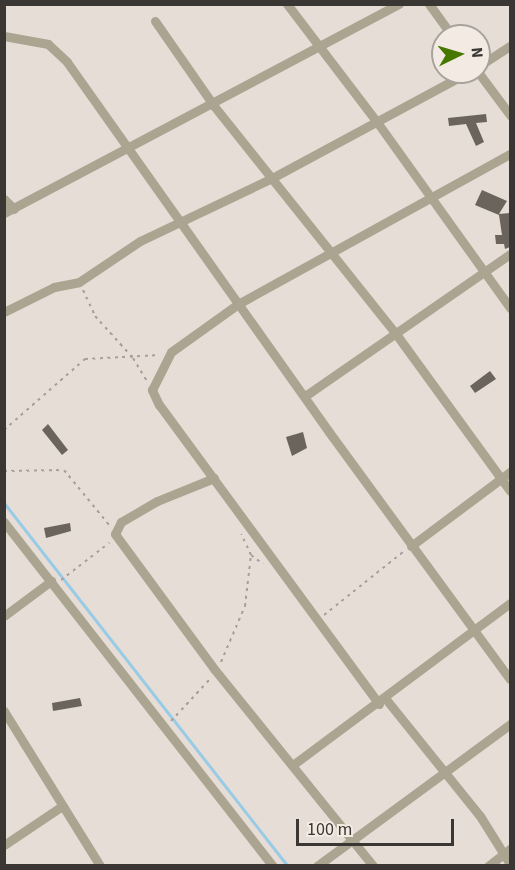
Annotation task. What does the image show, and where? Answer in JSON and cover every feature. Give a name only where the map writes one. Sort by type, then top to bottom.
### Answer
[{"type":"street","points":[[286,4],[377,122],[510,308]]},
{"type":"street","points":[[4,213],[171,122],[214,106],[399,4]]},
{"type":"street","points":[[429,4],[443,24]]},
{"type":"street","points":[[155,21],[214,106],[272,178],[311,232],[332,252],[396,334],[510,491]]},
{"type":"street","points":[[4,36],[48,44],[67,62],[411,546],[510,679]]},
{"type":"street","points":[[491,58],[510,46]]},
{"type":"street","points":[[4,312],[54,287],[79,282],[140,241],[272,178],[447,84]]},
{"type":"street","points":[[487,84],[510,115]]},
{"type":"street","points":[[510,154],[430,196],[238,304],[171,352],[152,390],[159,405],[315,617],[507,851],[510,864]]},
{"type":"street","points":[[4,199],[14,209]]},
{"type":"street","points":[[305,396],[510,254]]},
{"type":"street","points":[[411,546],[510,472]]},
{"type":"street","points":[[214,478],[157,501],[121,522],[116,536],[215,670],[294,764],[373,866]]},
{"type":"street","points":[[4,522],[273,866]]},
{"type":"street","points":[[4,616],[51,581]]},
{"type":"street","points":[[294,764],[382,701],[510,603]]},
{"type":"street","points":[[4,711],[100,866]]},
{"type":"street","points":[[317,866],[510,724]]},
{"type":"street","points":[[4,845],[62,806]]},
{"type":"street","points":[[488,866],[507,851]]},
{"type":"path","points":[[79,282],[95,316],[133,358],[152,390]]},
{"type":"path","points":[[4,430],[85,359],[133,358],[171,352]]},
{"type":"path","points":[[4,471],[63,470],[96,505],[116,536],[66,576]]},
{"type":"path","points":[[176,716],[202,691],[228,651],[245,606],[251,555],[239,529]]},
{"type":"path","points":[[315,617],[330,614],[411,546]]},
{"type":"path","points":[[251,555],[266,565]]},
{"type":"building","points":[[486,114],[487,122],[476,123],[484,142],[476,146],[466,124],[449,126],[448,118]]},
{"type":"building","points":[[482,190],[507,201],[499,214],[510,213],[510,247],[505,249],[504,244],[496,244],[495,235],[502,235],[499,215],[475,205]]},
{"type":"building","points":[[490,371],[496,379],[475,393],[470,386]]},
{"type":"building","points":[[48,424],[68,450],[62,455],[42,430]]},
{"type":"building","points":[[303,432],[307,448],[292,456],[286,437]]},
{"type":"building","points":[[70,523],[71,531],[46,538],[44,528]]},
{"type":"building","points":[[80,698],[82,706],[53,711],[52,703]]},
{"type":"waterway","points":[[4,503],[288,866]]}]
